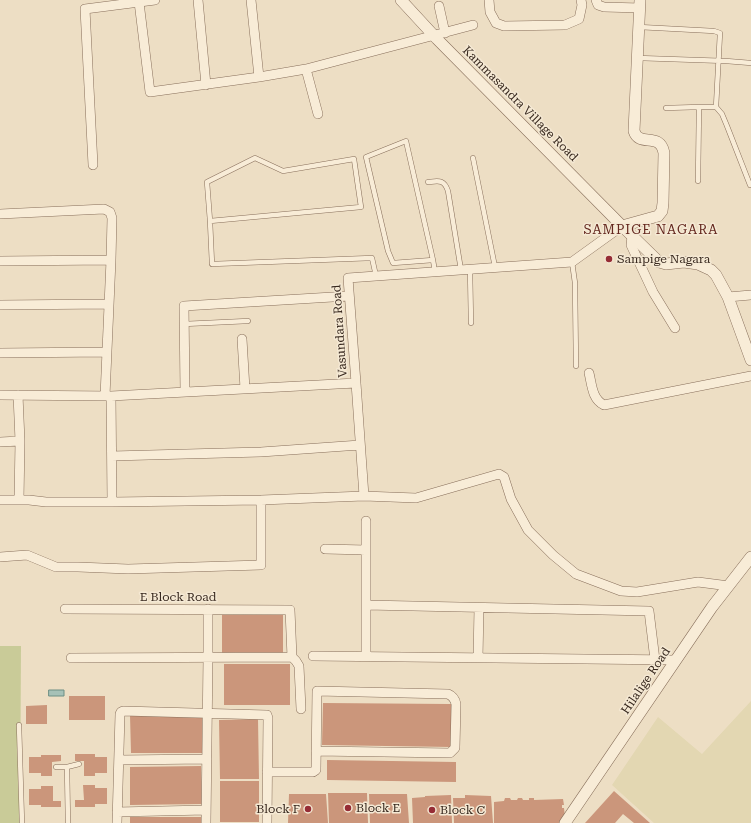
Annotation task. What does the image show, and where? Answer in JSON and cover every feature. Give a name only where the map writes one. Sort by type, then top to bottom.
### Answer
[{"type":"street","points":[[93,165],[85,9],[155,0]]},
{"type":"street","points":[[198,0],[206,85]]},
{"type":"street","points":[[251,0],[259,77]]},
{"type":"street","name":"Kammasandra Village Road","points":[[401,0],[440,34],[622,226],[659,262],[698,264],[711,270],[716,275],[728,297],[751,360]]},
{"type":"street","points":[[489,0],[490,12],[496,23],[504,26],[565,25],[579,19],[582,5],[581,0]]},
{"type":"street","points":[[572,262],[622,226],[658,216],[662,210],[663,202],[664,149],[660,143],[656,141],[638,137],[634,131],[640,4],[604,7],[598,5],[596,0]]},
{"type":"street","points":[[139,2],[150,92],[259,77],[306,68],[473,25]]},
{"type":"street","points":[[439,6],[440,34]]},
{"type":"street","points":[[306,68],[318,114]]},
{"type":"street","points":[[0,214],[104,209],[110,212],[112,218],[107,352],[112,456],[112,502]]},
{"type":"street","points":[[632,236],[631,246],[653,292],[675,328]]},
{"type":"street","points":[[0,261],[111,260]]},
{"type":"street","name":"Vasundara Road","points":[[0,395],[108,396],[356,383],[348,278],[572,262]]},
{"type":"street","points":[[728,297],[751,295]]},
{"type":"street","points":[[185,392],[184,306],[349,296]]},
{"type":"street","points":[[0,305],[109,304]]},
{"type":"street","points":[[242,339],[245,389]]},
{"type":"street","points":[[0,353],[107,352]]},
{"type":"street","points":[[589,374],[596,399],[604,405],[751,376]]},
{"type":"street","points":[[356,383],[364,496]]},
{"type":"street","points":[[18,395],[20,442],[19,500]]},
{"type":"street","points":[[0,442],[20,442]]},
{"type":"street","points":[[112,456],[261,452],[360,445]]},
{"type":"street","points":[[0,500],[112,502],[262,500],[364,496],[416,498],[499,474],[504,477],[511,499],[528,530],[553,555],[576,574],[621,591],[637,592],[698,582],[729,586]]},
{"type":"street","points":[[0,557],[27,555],[56,567],[128,569],[261,565],[262,500]]},
{"type":"street","points":[[366,521],[366,656]]},
{"type":"street","points":[[325,548],[366,550]]},
{"type":"street","name":"Hilalige Road","points":[[565,823],[712,607],[751,557]]},
{"type":"street","points":[[366,605],[650,611],[655,660]]},
{"type":"street","points":[[478,658],[479,608]]},
{"type":"street","name":"E Block Road","points":[[66,609],[290,610],[292,657]]},
{"type":"street","points":[[206,823],[208,609]]},
{"type":"street","points":[[313,656],[676,660]]},
{"type":"street","points":[[72,658],[292,657],[296,660],[299,666],[301,709]]},
{"type":"street","points":[[300,691],[448,694],[455,699],[456,748],[450,752],[316,751]]},
{"type":"street","points":[[267,772],[314,772],[316,769],[317,691]]},
{"type":"street","points":[[117,823],[120,714],[122,712],[265,714],[268,716],[267,823]]},
{"type":"street","points":[[119,760],[207,759]]},
{"type":"street","points":[[117,812],[206,810]]},
{"type":"lane","points":[[639,27],[714,31],[720,33],[716,107],[722,114],[750,185]]},
{"type":"lane","points":[[638,58],[751,63]]},
{"type":"lane","points":[[698,181],[700,107]]},
{"type":"lane","points":[[666,108],[716,107]]},
{"type":"lane","points":[[433,260],[393,263],[388,251],[366,157],[406,141],[433,260],[435,272]]},
{"type":"lane","points":[[210,221],[361,207],[354,159],[283,171],[255,158],[207,182],[212,264],[372,258],[376,276]]},
{"type":"lane","points":[[473,158],[496,268]]},
{"type":"lane","points":[[428,182],[438,181],[444,182],[446,185],[466,270],[471,322]]},
{"type":"lane","points":[[572,262],[575,283],[576,366]]},
{"type":"lane","points":[[184,324],[248,321]]},
{"type":"lane","points":[[19,725],[22,823]]},
{"type":"lane","points":[[56,767],[67,767],[79,764]]},
{"type":"lane","points":[[67,767],[68,823]]},
{"type":"shaded area","points":[[49,690],[64,690],[64,696],[49,696]]},
{"type":"shaded area","points":[[751,701],[751,823],[654,823],[612,785],[658,717],[702,754]]},
{"type":"green space","points":[[0,646],[21,646],[20,823],[0,823]]},
{"type":"building","points":[[222,615],[283,615],[283,653],[222,653]]},
{"type":"building","points":[[224,664],[290,664],[290,705],[224,705]]},
{"type":"building","points":[[69,696],[105,696],[105,720],[69,720]]},
{"type":"building","points":[[323,703],[451,704],[451,747],[322,745]]},
{"type":"building","points":[[47,705],[47,724],[26,724],[26,706]]},
{"type":"building","points":[[130,715],[202,715],[202,753],[131,753]]},
{"type":"building","points":[[258,719],[259,779],[220,779],[219,720]]},
{"type":"building","points":[[75,754],[95,754],[95,757],[107,757],[107,773],[95,773],[95,776],[84,776],[84,761],[75,761]]},
{"type":"building","points":[[41,755],[61,755],[61,761],[52,762],[52,776],[41,776],[41,773],[29,773],[29,757],[41,757]]},
{"type":"building","points":[[327,760],[456,762],[456,782],[327,780]]},
{"type":"building","points":[[201,766],[202,804],[130,805],[130,767]]},
{"type":"building","points":[[220,781],[259,781],[259,822],[220,822]]},
{"type":"building","points":[[83,785],[95,785],[95,788],[107,788],[107,804],[95,804],[95,807],[75,807],[75,800],[84,800]]},
{"type":"building","points":[[41,786],[53,786],[53,801],[61,801],[61,807],[41,807],[41,805],[29,805],[29,789],[41,789]]},
{"type":"building","points":[[614,791],[650,823],[634,823],[623,814],[615,823],[585,823]]},
{"type":"building","name":"Block E","points":[[328,793],[367,793],[368,823],[329,823]]},
{"type":"building","name":"Block F","points":[[289,794],[326,794],[328,823],[288,823]]},
{"type":"building","points":[[369,794],[407,794],[409,823],[370,823]]},
{"type":"building","name":"Block C","points":[[451,795],[452,823],[413,823],[412,798]]},
{"type":"building","points":[[465,795],[491,796],[493,823],[454,823],[453,798],[465,798]]},
{"type":"building","points":[[505,798],[510,798],[511,800],[517,800],[518,798],[522,798],[523,800],[529,800],[529,798],[534,798],[534,800],[563,799],[564,805],[562,805],[562,808],[564,808],[565,818],[562,823],[494,823],[494,802],[504,801]]},
{"type":"building","points":[[130,817],[201,817],[201,823],[130,823]]},
{"type":"place","name":"Sampige Nagara","points":[[609,259]]},
{"type":"place","name":"Block E","points":[[348,808]]},
{"type":"place","name":"Block F","points":[[308,809]]},
{"type":"place","name":"Block C","points":[[432,810]]},
{"type":"district","name":"SAMPIGE NAGARA","points":[[651,230]]}]
